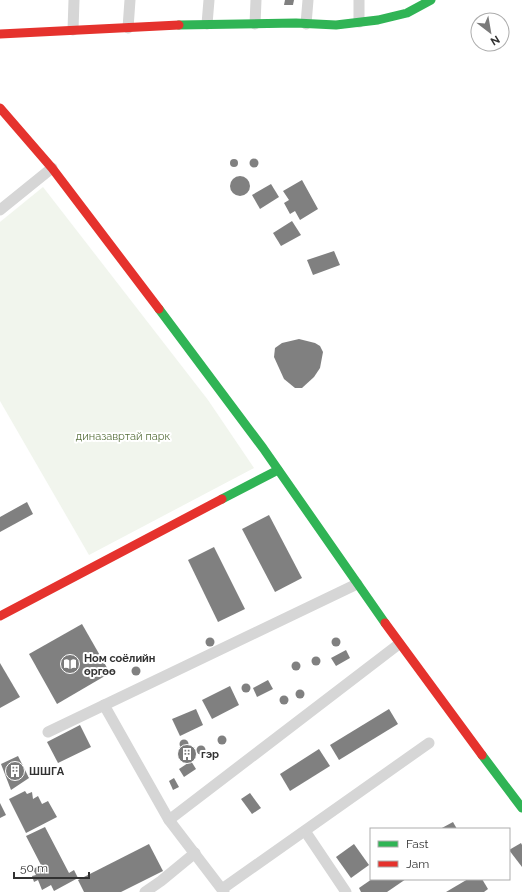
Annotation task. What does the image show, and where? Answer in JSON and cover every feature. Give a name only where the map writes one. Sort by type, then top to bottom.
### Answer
[{"type":"street","points":[[73,30],[74,0]]},
{"type":"street","points":[[128,28],[130,0]]},
{"type":"street","points":[[207,24],[209,0]]},
{"type":"street","points":[[255,24],[256,0]]},
{"type":"street","points":[[306,24],[308,0]]},
{"type":"street","points":[[359,0],[359,22]]},
{"type":"street","points":[[0,34],[207,24],[296,23],[336,25],[378,20],[407,13],[431,0]]},
{"type":"street","points":[[0,108],[52,168],[278,470],[399,644],[522,808]]},
{"type":"street","points":[[0,210],[52,168]]},
{"type":"street","points":[[0,616],[278,470]]},
{"type":"street","points":[[48,732],[358,584]]},
{"type":"street","points":[[169,820],[399,644]]},
{"type":"street","points":[[104,705],[169,820],[223,890],[429,743]]},
{"type":"street","points":[[305,831],[346,892]]},
{"type":"street","points":[[145,892],[195,853]]},
{"type":"green space","name":"диназавртай парк","points":[[43,187],[208,400],[254,468],[89,555],[0,401],[0,222]]},
{"type":"building","points":[[285,0],[294,0],[293,5],[284,5]]},
{"type":"building","points":[[232,159],[236,159],[238,163],[236,167],[232,167],[230,165],[230,161]]},
{"type":"building","points":[[252,159],[256,159],[258,163],[256,167],[252,167],[250,165],[250,161]]},
{"type":"building","points":[[240,176],[247,179],[250,186],[247,193],[240,196],[233,193],[230,186],[233,179]]},
{"type":"building","points":[[302,180],[318,209],[300,220],[295,211],[290,214],[284,203],[289,200],[283,191]]},
{"type":"building","points":[[271,184],[279,197],[260,209],[252,195]]},
{"type":"building","points":[[292,221],[301,235],[281,246],[273,233]]},
{"type":"building","points":[[334,251],[340,265],[313,275],[307,260]]},
{"type":"building","points":[[299,339],[315,343],[320,346],[323,352],[320,368],[314,377],[302,388],[295,388],[284,379],[274,357],[275,348],[282,343]]},
{"type":"building","points":[[27,502],[33,514],[0,532],[0,517]]},
{"type":"building","points":[[269,515],[302,578],[275,592],[242,529]]},
{"type":"building","points":[[214,547],[245,609],[218,622],[188,560]]},
{"type":"building","name":"Ном соёлийн өргөө","points":[[82,624],[110,673],[57,704],[29,654]]},
{"type":"building","points":[[208,638],[212,638],[214,642],[212,646],[208,646],[206,644],[206,640]]},
{"type":"building","points":[[334,638],[338,638],[340,642],[338,646],[334,646],[332,644],[332,640]]},
{"type":"building","points":[[346,650],[350,658],[336,666],[331,658]]},
{"type":"building","points":[[314,657],[318,657],[320,661],[318,665],[314,665],[312,663],[312,659]]},
{"type":"building","points":[[294,662],[298,662],[300,666],[298,670],[294,670],[292,668],[292,664]]},
{"type":"building","points":[[0,663],[20,697],[0,708]]},
{"type":"building","points":[[134,667],[138,667],[140,671],[138,675],[134,675],[132,673],[132,669]]},
{"type":"building","points":[[268,680],[273,689],[257,697],[253,688]]},
{"type":"building","points":[[244,684],[248,684],[250,688],[248,692],[244,692],[242,690],[242,686]]},
{"type":"building","points":[[230,686],[239,705],[212,719],[202,700]]},
{"type":"building","points":[[298,690],[302,690],[304,694],[302,698],[298,698],[296,696],[296,692]]},
{"type":"building","points":[[282,696],[286,696],[288,700],[286,704],[282,704],[280,702],[280,698]]},
{"type":"building","points":[[196,709],[203,725],[180,736],[172,719]]},
{"type":"building","points":[[389,709],[398,724],[339,760],[330,745]]},
{"type":"building","points":[[80,725],[91,747],[58,763],[47,742]]},
{"type":"building","name":"гэр","points":[[220,736],[224,736],[226,740],[224,744],[220,744],[218,742],[218,738]]},
{"type":"building","name":"гэр","points":[[182,740],[186,740],[188,744],[186,748],[182,748],[180,746],[180,742]]},
{"type":"building","name":"гэр","points":[[199,746],[203,746],[205,750],[203,754],[199,754],[197,752],[197,748]]},
{"type":"building","points":[[319,749],[330,766],[290,791],[280,774]]},
{"type":"building","name":"гэр","points":[[185,750],[189,750],[191,754],[189,758],[185,758],[183,756],[183,752]]},
{"type":"building","name":"ШШГА","points":[[18,756],[29,778],[11,790],[1,764]]},
{"type":"building","points":[[191,761],[196,769],[184,777],[179,769]]},
{"type":"building","points":[[174,778],[179,787],[173,790],[169,781]]},
{"type":"building","points":[[25,791],[27,794],[32,792],[33,799],[38,796],[42,804],[48,801],[57,817],[26,833],[9,799]]},
{"type":"building","points":[[250,793],[261,808],[252,814],[241,799]]},
{"type":"building","points":[[0,803],[6,815],[0,818]]},
{"type":"building","points":[[453,822],[456,828],[442,828]]},
{"type":"building","points":[[45,827],[69,873],[74,870],[78,878],[54,891],[51,885],[42,890],[38,880],[34,882],[32,876],[36,875],[33,869],[41,865],[26,836]]},
{"type":"building","points":[[521,843],[522,867],[510,851],[510,849]]},
{"type":"building","points":[[149,844],[163,871],[121,892],[84,892],[78,880]]},
{"type":"building","points":[[354,844],[369,865],[351,878],[336,857]]},
{"type":"building","points":[[371,880],[405,880],[387,892],[361,892],[359,888]]},
{"type":"building","points":[[466,880],[483,880],[488,889],[484,892],[446,892]]},
{"type":"traffic: fast","points":[[179,25],[296,23],[336,25],[378,20],[407,13],[431,0]]},
{"type":"traffic: fast","points":[[159,309],[263,448],[385,623]]},
{"type":"traffic: fast","points":[[222,499],[278,470]]},
{"type":"traffic: fast","points":[[482,755],[522,808]]},
{"type":"traffic: jam","points":[[0,34],[179,25]]},
{"type":"traffic: jam","points":[[0,108],[52,168],[159,309]]},
{"type":"traffic: jam","points":[[0,616],[222,499]]},
{"type":"traffic: jam","points":[[385,623],[482,755]]},
{"type":"place","name":"Ном соёлийн өргөө","points":[[70,664]]},
{"type":"place","name":"гэр","points":[[187,754]]},
{"type":"place","name":"ШШГА","points":[[15,771]]}]
